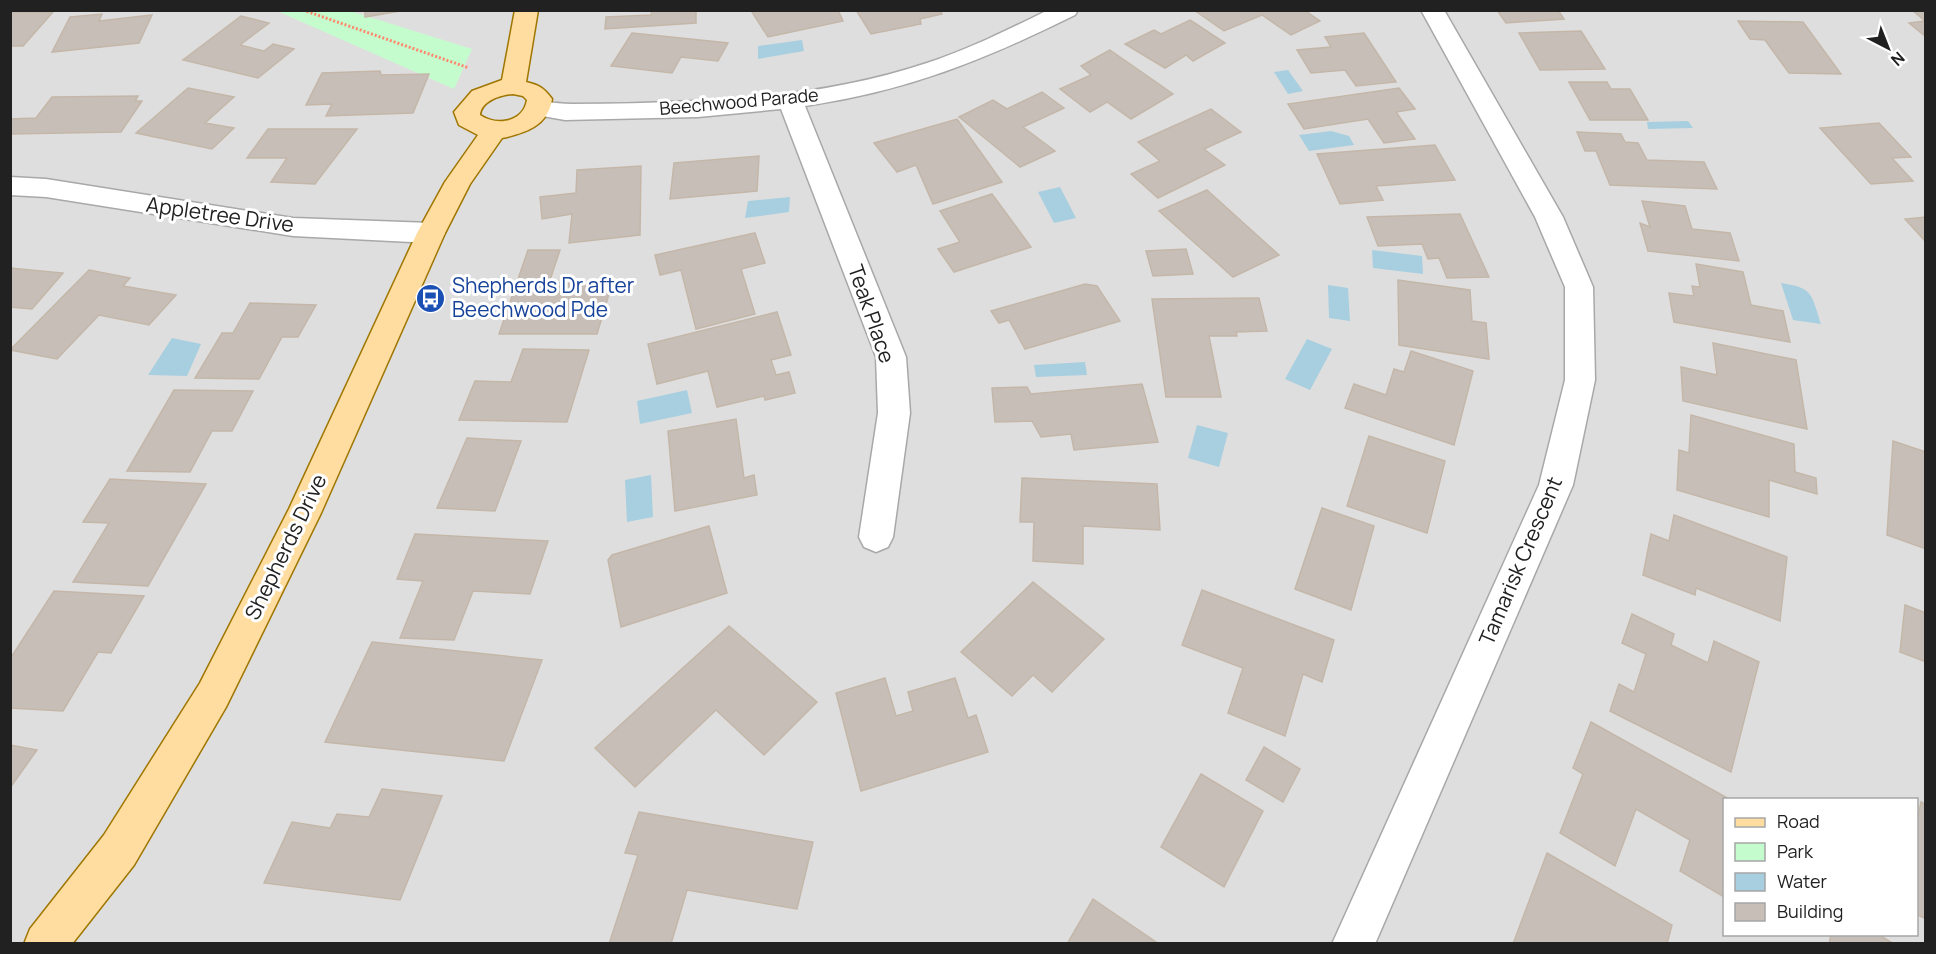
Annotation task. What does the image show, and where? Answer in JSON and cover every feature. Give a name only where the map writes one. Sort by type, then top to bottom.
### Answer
[{"type":"main road","points":[[515,75],[525,87],[539,95],[542,102],[540,109],[528,122],[517,127],[494,131],[474,125],[468,119],[467,112],[478,97],[515,75],[527,10]]},
{"type":"main road","name":"Shepherds Drive","points":[[45,944],[119,850],[170,770],[213,694],[304,513],[431,233],[458,182],[494,131]]},
{"type":"street","name":"Beechwood Parade","points":[[540,109],[586,112],[729,107],[791,102],[858,89],[917,74],[975,53],[1026,18],[1067,10]]},
{"type":"street","name":"Tamarisk Crescent","points":[[1353,944],[1556,485],[1580,380],[1579,287],[1550,217],[1432,10]]},
{"type":"street","name":"Teak Place","points":[[791,102],[891,357],[894,412],[876,537]]},
{"type":"street","name":"Appletree Drive","points":[[10,186],[46,188],[292,227],[431,233]]},
{"type":"path","points":[[303,10],[466,68],[515,75]]},
{"type":"shaded area","points":[[10,11],[1925,11],[1925,943],[11,943]]},
{"type":"green space","points":[[277,11],[350,11],[472,49],[454,89]]},
{"type":"water","points":[[802,40],[804,51],[758,59],[758,46]]},
{"type":"water","points":[[1288,70],[1303,91],[1288,94],[1274,72]]},
{"type":"water","points":[[1688,121],[1693,128],[1648,129],[1647,122]]},
{"type":"water","points":[[1331,131],[1349,136],[1354,145],[1309,151],[1299,135]]},
{"type":"water","points":[[1060,187],[1076,218],[1054,223],[1038,192]]},
{"type":"water","points":[[790,197],[789,212],[745,218],[748,201]]},
{"type":"water","points":[[1372,250],[1422,256],[1423,274],[1373,268]]},
{"type":"water","points":[[1781,283],[1800,287],[1810,294],[1821,324],[1793,320]]},
{"type":"water","points":[[1328,285],[1348,288],[1350,321],[1329,318]]},
{"type":"water","points":[[172,338],[201,344],[187,376],[148,375]]},
{"type":"water","points":[[1307,339],[1332,349],[1310,390],[1285,379]]},
{"type":"water","points":[[1085,362],[1087,375],[1036,377],[1034,365]]},
{"type":"water","points":[[687,390],[692,413],[640,424],[637,401]]},
{"type":"water","points":[[1197,425],[1228,433],[1219,467],[1188,458]]},
{"type":"water","points":[[651,475],[653,517],[627,522],[625,480]]},
{"type":"building","points":[[365,10],[406,10],[365,17]]},
{"type":"building","points":[[652,10],[696,10],[696,23],[605,29],[606,17],[651,15]]},
{"type":"building","points":[[757,10],[838,10],[843,21],[768,37],[752,12]]},
{"type":"building","points":[[856,10],[940,10],[942,14],[920,19],[921,24],[871,34]]},
{"type":"building","points":[[1194,10],[1304,10],[1320,21],[1291,35],[1262,15],[1224,31]]},
{"type":"building","points":[[1497,10],[1558,10],[1564,19],[1506,23]]},
{"type":"building","points":[[1912,10],[1926,10],[1926,37],[1909,23],[1925,21]]},
{"type":"building","points":[[10,12],[53,12],[23,46],[10,46]]},
{"type":"building","points":[[102,14],[99,21],[152,15],[139,43],[52,52],[70,17]]},
{"type":"building","points":[[241,16],[269,23],[240,45],[264,51],[273,44],[294,49],[258,78],[183,60]]},
{"type":"building","points":[[1190,20],[1225,43],[1193,61],[1186,55],[1165,68],[1125,44],[1154,30],[1161,34]]},
{"type":"building","points":[[1738,21],[1803,22],[1841,74],[1789,73],[1765,40],[1750,39]]},
{"type":"building","points":[[1581,31],[1605,69],[1540,70],[1519,33]]},
{"type":"building","points":[[632,33],[728,43],[718,61],[681,57],[672,73],[611,66]]},
{"type":"building","points":[[1364,33],[1396,82],[1356,86],[1345,70],[1311,73],[1297,50],[1331,47],[1325,37]]},
{"type":"building","points":[[1110,50],[1173,94],[1131,119],[1107,102],[1090,112],[1060,89],[1091,75],[1081,66]]},
{"type":"building","points":[[380,71],[381,75],[429,74],[413,113],[326,116],[332,104],[306,105],[322,73]]},
{"type":"building","points":[[1569,82],[1607,82],[1611,89],[1630,89],[1648,120],[1590,120]]},
{"type":"building","points":[[188,88],[234,97],[205,123],[234,128],[212,149],[136,133]]},
{"type":"building","points":[[1399,88],[1415,109],[1396,112],[1415,139],[1384,143],[1368,119],[1304,129],[1288,104]]},
{"type":"building","points":[[1042,92],[1064,108],[1023,127],[1055,151],[1020,167],[959,117],[993,100],[1007,109]]},
{"type":"building","points":[[138,96],[135,101],[142,101],[121,132],[10,134],[10,119],[36,118],[52,97]]},
{"type":"building","points":[[1211,109],[1241,132],[1204,149],[1225,165],[1158,198],[1131,174],[1160,161],[1138,142]]},
{"type":"building","points":[[957,119],[1002,182],[933,204],[916,165],[897,172],[874,143]]},
{"type":"building","points":[[1879,123],[1911,157],[1892,158],[1913,181],[1871,184],[1820,128]]},
{"type":"building","points":[[268,129],[357,129],[315,184],[271,182],[287,158],[247,158]]},
{"type":"building","points":[[1577,132],[1621,134],[1625,142],[1638,143],[1647,160],[1704,162],[1717,189],[1610,185],[1596,151],[1585,151]]},
{"type":"building","points":[[1435,145],[1455,180],[1376,186],[1383,200],[1340,204],[1317,154]]},
{"type":"building","points":[[759,156],[757,191],[670,199],[674,163]]},
{"type":"building","points":[[641,166],[640,235],[569,243],[572,214],[542,219],[540,197],[576,193],[577,170]]},
{"type":"building","points":[[1207,190],[1279,255],[1233,277],[1159,211]]},
{"type":"building","points":[[992,194],[1031,247],[954,272],[938,249],[960,242],[940,211]]},
{"type":"building","points":[[1642,201],[1685,206],[1692,229],[1730,233],[1739,261],[1648,251],[1640,223],[1650,227]]},
{"type":"building","points":[[1460,214],[1489,277],[1447,278],[1439,258],[1428,259],[1422,244],[1378,246],[1367,217]]},
{"type":"building","points":[[1926,217],[1926,242],[1905,219]]},
{"type":"building","points":[[755,233],[765,263],[741,269],[755,314],[696,329],[681,270],[660,275],[655,255]]},
{"type":"building","points":[[1186,249],[1193,274],[1153,276],[1146,251]]},
{"type":"building","points":[[528,250],[560,250],[549,283],[612,284],[597,334],[499,334]]},
{"type":"building","points":[[1696,264],[1743,272],[1751,305],[1783,311],[1790,342],[1674,322],[1669,293],[1694,296],[1692,286],[1700,287]]},
{"type":"building","points":[[10,268],[63,273],[32,309],[10,307]]},
{"type":"building","points":[[89,270],[130,278],[123,286],[176,295],[149,325],[99,315],[57,359],[10,350]]},
{"type":"building","points":[[1398,280],[1470,290],[1472,321],[1486,323],[1489,359],[1399,345]]},
{"type":"building","points":[[1085,284],[1097,286],[1120,321],[1025,349],[1009,320],[999,323],[991,311]]},
{"type":"building","points":[[1259,298],[1267,331],[1236,332],[1237,336],[1209,336],[1221,397],[1166,397],[1152,299]]},
{"type":"building","points":[[250,303],[316,305],[298,337],[282,337],[259,379],[195,378],[222,333],[233,333]]},
{"type":"building","points":[[777,312],[791,355],[771,360],[776,375],[789,372],[795,393],[765,400],[764,396],[717,407],[708,371],[657,384],[648,344]]},
{"type":"building","points":[[1713,343],[1796,360],[1807,429],[1683,401],[1681,367],[1717,375]]},
{"type":"building","points":[[523,349],[589,350],[567,422],[459,420],[475,381],[511,382]]},
{"type":"building","points":[[1411,351],[1473,371],[1454,445],[1345,408],[1354,384],[1386,395],[1394,369],[1404,372]]},
{"type":"building","points":[[1142,384],[1158,442],[1074,450],[1071,434],[1041,437],[1032,421],[995,422],[992,388],[1027,387],[1031,394]]},
{"type":"building","points":[[174,390],[253,391],[232,431],[212,431],[190,472],[127,471]]},
{"type":"building","points":[[1691,415],[1794,444],[1795,472],[1816,478],[1817,494],[1769,480],[1769,517],[1677,490],[1679,450],[1689,453]]},
{"type":"building","points":[[736,419],[744,478],[754,475],[757,495],[675,511],[668,431]]},
{"type":"building","points":[[1369,436],[1445,461],[1427,533],[1347,506]]},
{"type":"building","points":[[467,438],[521,441],[495,511],[437,508]]},
{"type":"building","points":[[1893,441],[1926,452],[1926,549],[1887,535]]},
{"type":"building","points":[[1022,478],[1157,484],[1160,530],[1083,526],[1083,564],[1033,561],[1034,522],[1020,522]]},
{"type":"building","points":[[110,479],[206,484],[148,586],[73,582],[109,523],[83,522]]},
{"type":"building","points":[[1322,508],[1374,526],[1351,610],[1295,589]]},
{"type":"building","points":[[1674,515],[1787,557],[1780,621],[1696,588],[1695,595],[1643,575],[1651,534],[1669,541]]},
{"type":"building","points":[[709,526],[727,593],[621,627],[608,560],[612,555]]},
{"type":"building","points":[[415,534],[548,541],[530,594],[473,591],[454,640],[400,638],[423,581],[397,579]]},
{"type":"building","points":[[1033,582],[1104,639],[1052,692],[1033,675],[1012,696],[961,652]]},
{"type":"building","points":[[1202,590],[1334,640],[1322,682],[1303,674],[1285,736],[1228,713],[1243,668],[1182,645]]},
{"type":"building","points":[[54,591],[144,596],[111,653],[98,652],[63,711],[10,708],[10,659]]},
{"type":"building","points":[[1905,605],[1926,613],[1926,662],[1900,652]]},
{"type":"building","points":[[1632,614],[1674,634],[1671,645],[1708,663],[1714,641],[1759,662],[1731,772],[1610,711],[1619,684],[1634,692],[1646,654],[1622,643]]},
{"type":"building","points":[[729,626],[817,702],[764,755],[716,710],[635,787],[595,748]]},
{"type":"building","points":[[372,642],[542,660],[504,761],[325,742]]},
{"type":"building","points":[[885,678],[896,716],[913,711],[908,692],[955,678],[968,718],[976,715],[988,752],[861,791],[836,693]]},
{"type":"building","points":[[1591,722],[1727,798],[1723,798],[1723,896],[1680,871],[1690,840],[1636,809],[1615,866],[1560,833],[1583,774],[1573,768]]},
{"type":"building","points":[[10,745],[37,750],[10,788]]},
{"type":"building","points":[[1264,747],[1300,769],[1283,802],[1246,780]]},
{"type":"building","points":[[1201,774],[1263,811],[1224,887],[1161,847]]},
{"type":"building","points":[[382,789],[442,796],[400,900],[264,883],[292,822],[330,828],[337,814],[369,817]]},
{"type":"building","points":[[1921,802],[1926,805],[1926,919],[1918,915],[1918,816]]},
{"type":"building","points":[[639,812],[813,842],[797,909],[687,890],[671,944],[609,944],[638,855],[625,853]]},
{"type":"building","points":[[1547,853],[1672,925],[1667,944],[1513,944]]},
{"type":"building","points":[[1093,899],[1159,944],[1067,944]]},
{"type":"building","points":[[1831,936],[1881,936],[1894,944],[1829,944]]},
{"type":"place","name":"Shepherds Dr after Beechwood Pde","points":[[431,298]]}]
